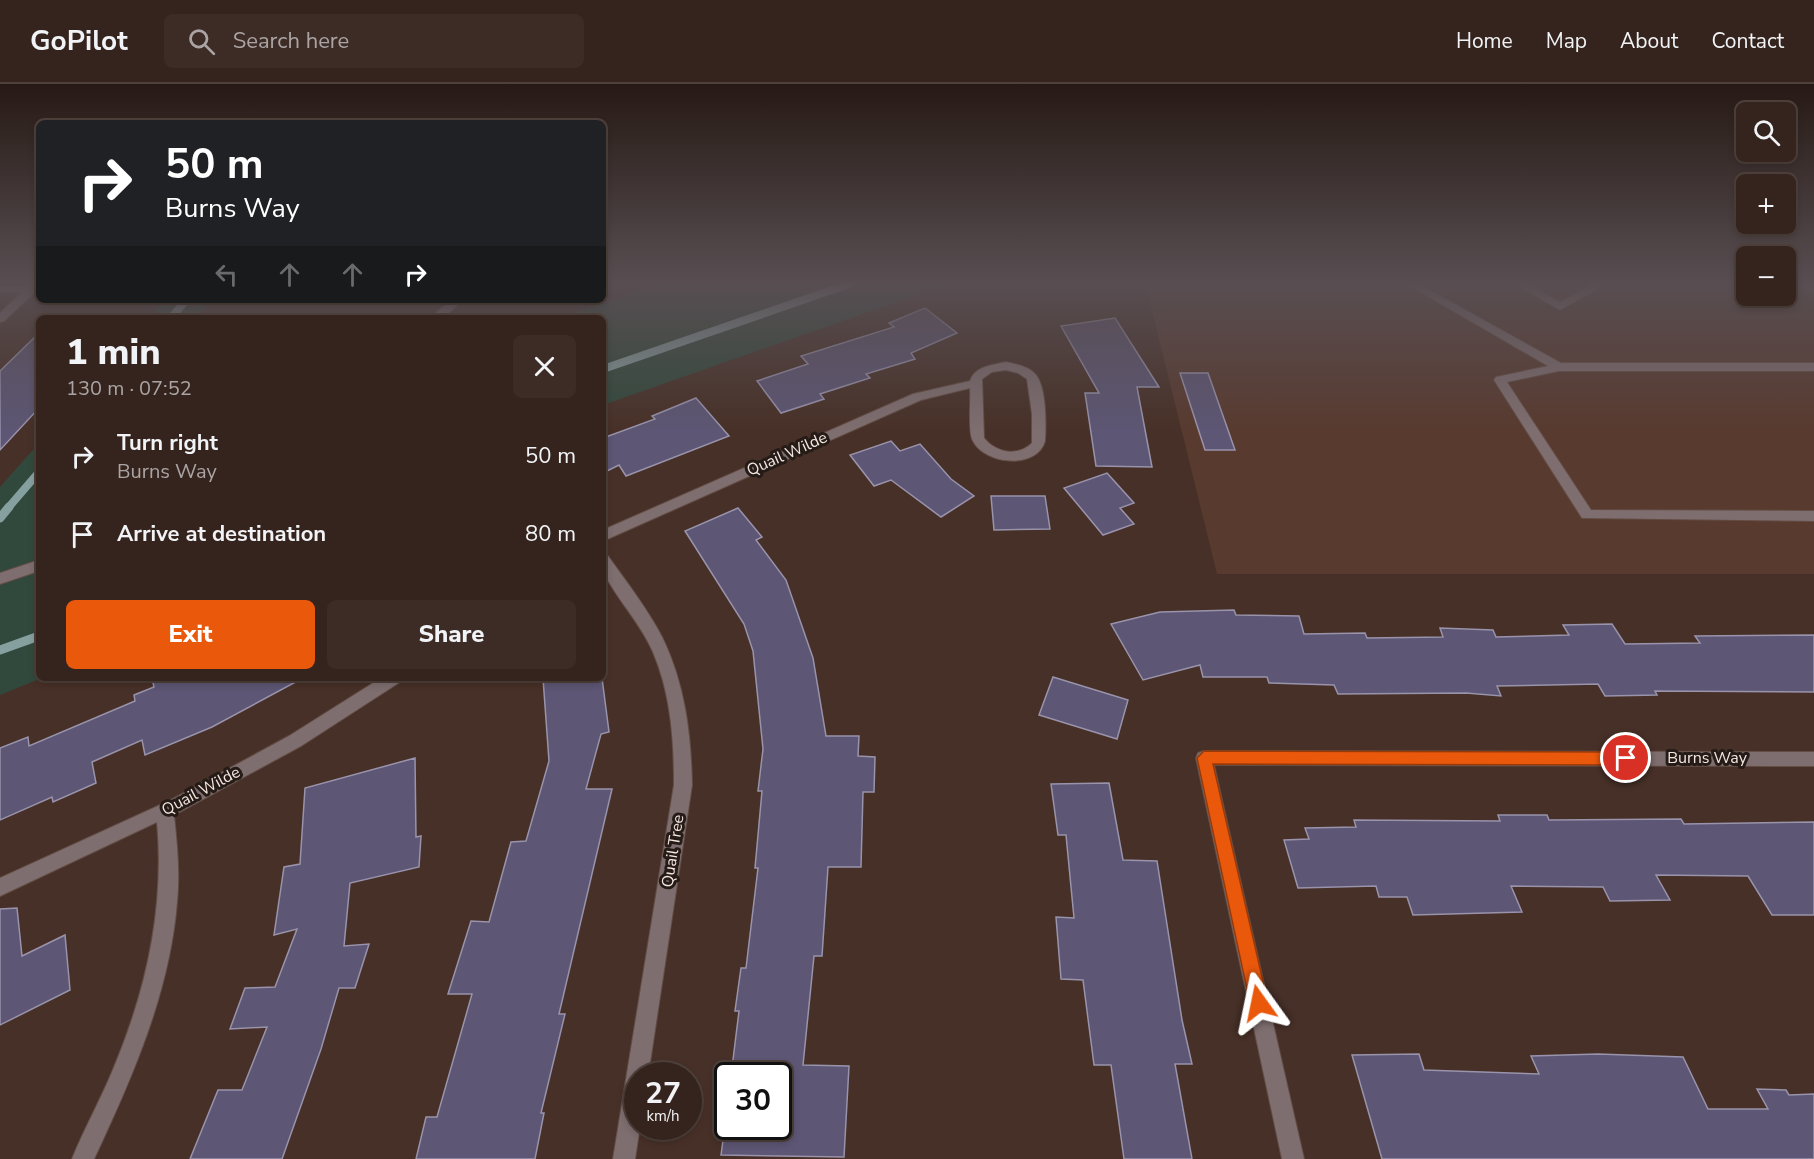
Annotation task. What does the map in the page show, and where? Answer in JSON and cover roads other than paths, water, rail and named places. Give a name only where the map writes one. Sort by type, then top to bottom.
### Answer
[{"type":"street","points":[[1497,332],[1559,367]]},
{"type":"street","points":[[997,367],[1016,368],[1030,376],[1034,381],[1040,438],[1033,450],[1025,454],[1006,456],[996,454],[981,444],[978,438],[975,384],[981,373],[997,367]]},
{"type":"street","points":[[1814,367],[1559,367],[1500,380],[1587,515],[1814,516]]},
{"type":"street","name":"Quail Wilde","points":[[606,535],[917,397],[975,384]]},
{"type":"street","name":"Quail Tree","points":[[606,565],[658,647],[678,704],[683,743],[683,785],[624,1159]]},
{"type":"street","points":[[0,579],[36,566]]},
{"type":"street","name":"Quail Wilde","points":[[0,887],[165,810],[295,741],[389,681]]},
{"type":"street","name":"Burns Way","points":[[1293,1159],[1204,758],[1814,759]]},
{"type":"street","points":[[83,1159],[134,1046],[154,986],[166,931],[171,882],[170,838],[165,810]]},
{"type":"waterway","points":[[606,368],[710,332]]},
{"type":"waterway","points":[[8,508],[36,475]]},
{"type":"waterway","points":[[0,518],[9,507]]},
{"type":"waterway","points":[[0,650],[36,637]]}]
